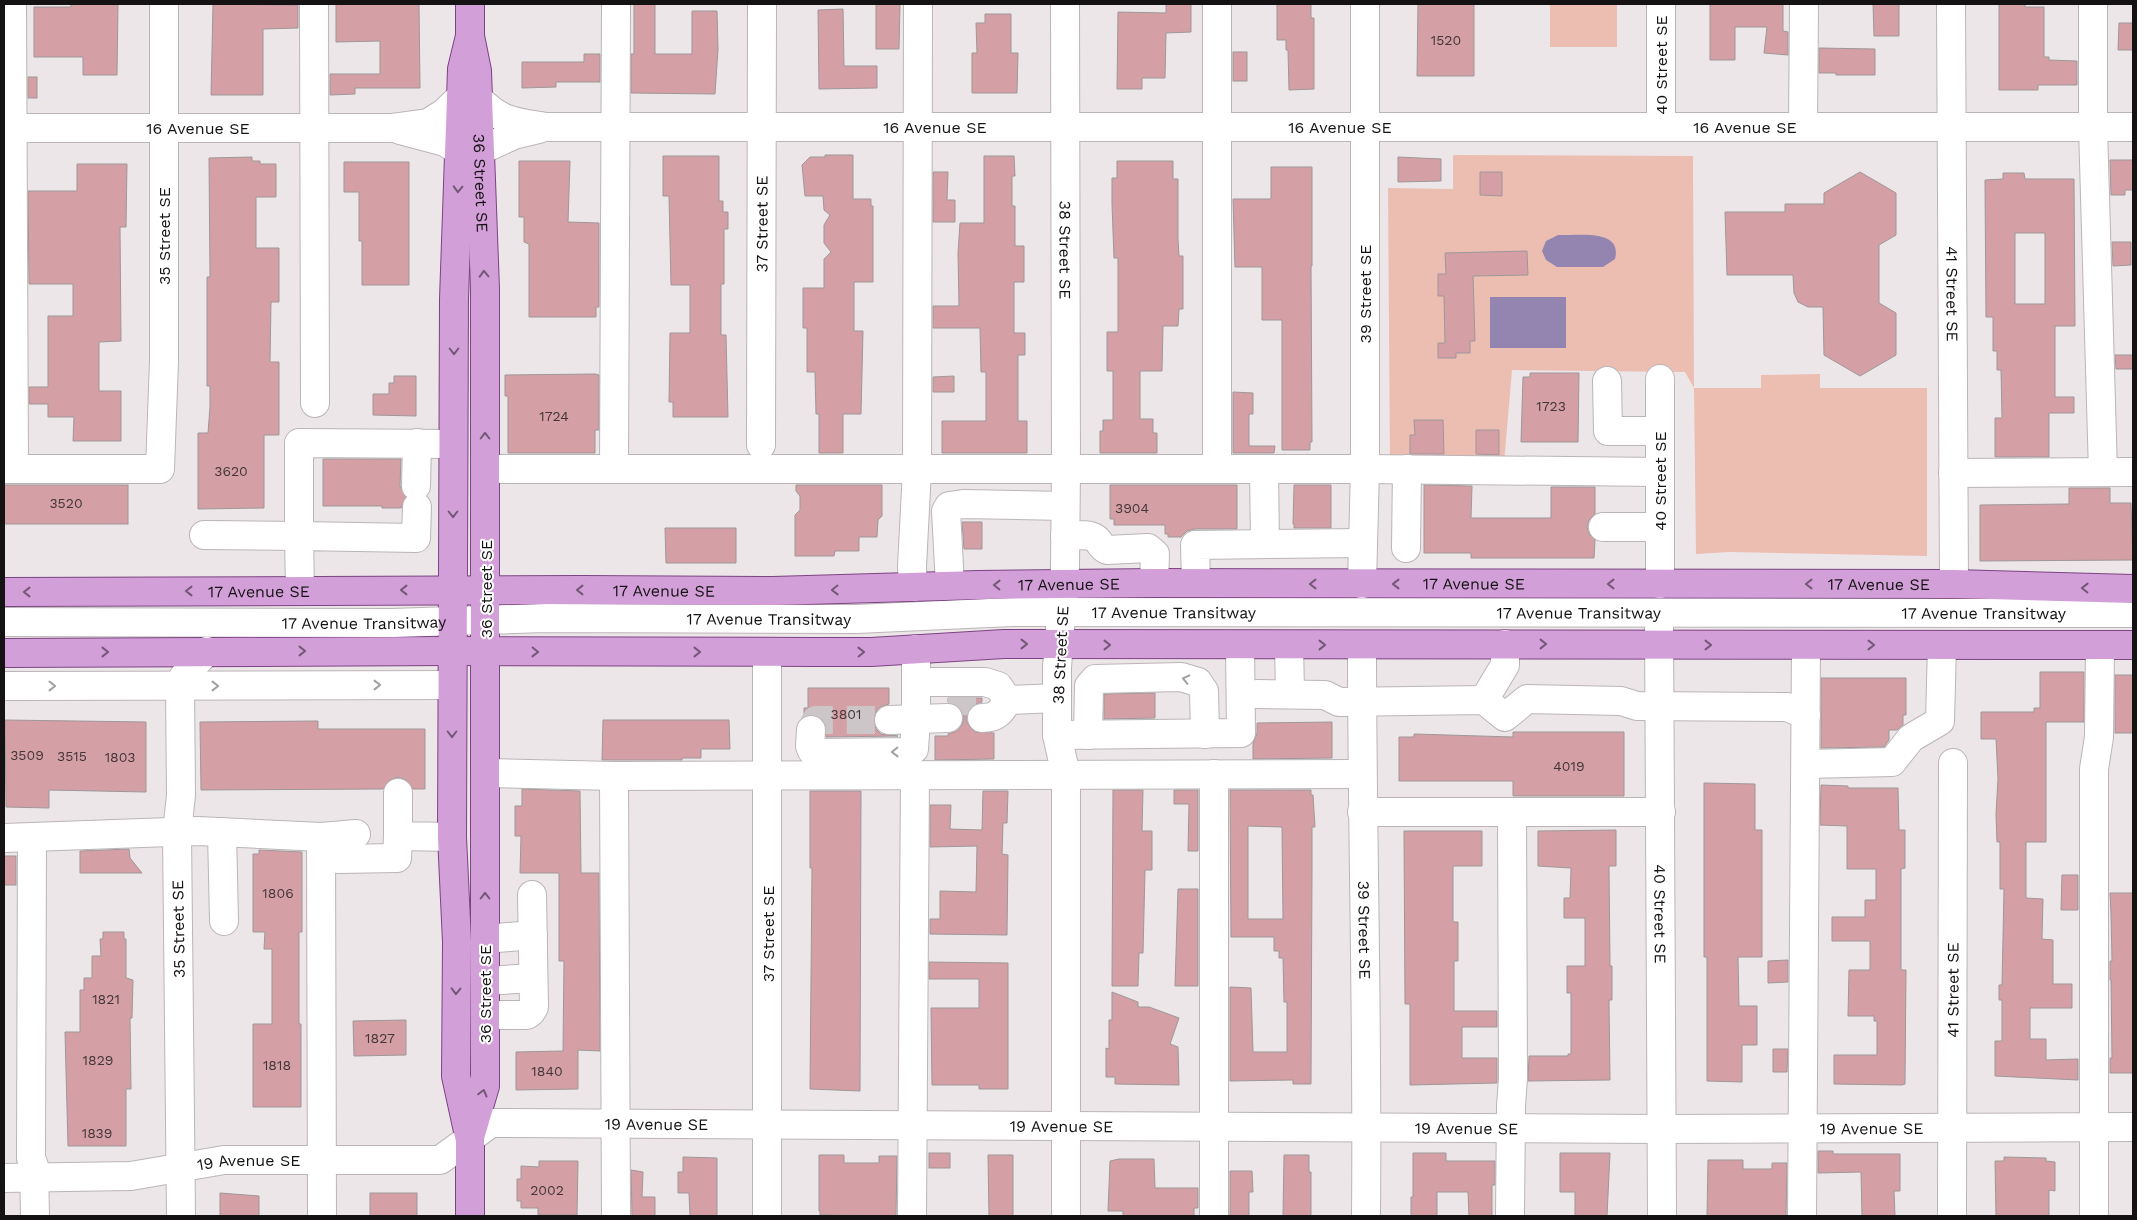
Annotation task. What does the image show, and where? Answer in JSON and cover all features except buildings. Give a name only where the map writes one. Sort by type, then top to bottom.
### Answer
[{"type":"main road","name":"36 Street SE","points":[[470,4],[470,36],[462,70],[470,97],[470,150],[454,299],[452,444],[452,837],[457,942],[456,1076],[470,1140],[470,1216]]},
{"type":"main road","name":"36 Street SE","points":[[470,150],[485,289],[486,621],[485,1086],[470,1140]]},
{"type":"main road","name":"17 Avenue SE","points":[[4,592],[300,590],[773,591],[950,585],[1154,583],[1954,584],[2133,588]]},
{"type":"main road","points":[[4,653],[207,651],[871,652],[1004,644],[1362,644],[1505,655],[1659,644],[2133,645]]},
{"type":"street","points":[[9,468],[8,128],[12,4]]},
{"type":"street","name":"35 Street SE","points":[[9,468],[160,469],[164,361],[164,4]]},
{"type":"street","points":[[314,4],[315,402]]},
{"type":"street","points":[[614,468],[616,4]]},
{"type":"street","name":"37 Street SE","points":[[761,445],[762,4]]},
{"type":"street","points":[[913,587],[912,566],[917,470],[918,4]]},
{"type":"street","name":"38 Street SE","points":[[1065,4],[1066,469],[1063,584],[1058,644],[1057,735],[1066,774],[1066,1216]]},
{"type":"street","points":[[1217,4],[1217,468]]},
{"type":"street","name":"39 Street SE","points":[[1362,584],[1365,468],[1365,4]]},
{"type":"street","name":"40 Street SE","points":[[1661,4],[1661,127]]},
{"type":"street","points":[[1803,127],[1804,4]]},
{"type":"street","name":"41 Street SE","points":[[1951,4],[1954,584]]},
{"type":"street","points":[[2093,4],[2093,127],[2103,472]]},
{"type":"street","name":"16 Avenue SE","points":[[8,128],[392,128],[428,123],[470,97],[491,112],[504,118],[546,127],[2133,127]]},
{"type":"street","name":"16 Avenue SE","points":[[392,128],[470,150],[546,127]]},
{"type":"street","name":"40 Street SE","points":[[1660,379],[1660,584]]},
{"type":"street","points":[[1607,381],[1608,430],[1660,431]]},
{"type":"street","points":[[300,590],[299,443],[452,444]]},
{"type":"street","points":[[204,535],[416,538],[417,443]]},
{"type":"street","points":[[485,470],[614,468],[917,470],[1365,468],[1660,472]]},
{"type":"street","points":[[1264,468],[1265,544]]},
{"type":"street","points":[[1406,548],[1408,470]]},
{"type":"street","points":[[1953,473],[2133,472]]},
{"type":"street","points":[[950,585],[946,511],[949,506],[963,504],[1065,506]]},
{"type":"street","points":[[1603,527],[1660,527]]},
{"type":"street","points":[[1065,536],[1093,537],[1107,550],[1148,548],[1155,554],[1154,583]]},
{"type":"street","points":[[1196,583],[1195,545],[1362,542]]},
{"type":"street","name":"40 Street SE","points":[[1660,612],[1662,1216]]},
{"type":"street","name":"17 Avenue Transitway","points":[[4,622],[452,622],[544,618],[865,619],[981,613],[2133,613]]},
{"type":"street","points":[[1057,735],[1241,733],[1240,644]]},
{"type":"street","points":[[1289,644],[1290,693]]},
{"type":"street","name":"39 Street SE","points":[[1362,644],[1362,812],[1367,1128],[1366,1216]]},
{"type":"street","points":[[1802,1216],[1806,645]]},
{"type":"street","points":[[1806,764],[1892,762],[1911,738],[1940,721],[1942,645]]},
{"type":"street","points":[[2094,1216],[2094,769],[2099,737],[2100,645]]},
{"type":"street","points":[[811,730],[810,746],[812,751],[817,753],[907,752],[914,749],[916,649]]},
{"type":"street","points":[[180,686],[184,676],[207,651]]},
{"type":"street","name":"37 Street SE","points":[[767,652],[767,1216]]},
{"type":"street","points":[[1505,655],[1527,699]]},
{"type":"street","points":[[1484,700],[1505,655]]},
{"type":"street","points":[[1088,735],[1089,686],[1095,679],[1181,677],[1198,682],[1204,690],[1205,734]]},
{"type":"street","points":[[889,720],[916,701],[986,682],[998,686],[1008,700]]},
{"type":"street","points":[[4,686],[452,685]]},
{"type":"street","name":"35 Street SE","points":[[180,686],[181,795],[177,832],[181,1216]]},
{"type":"street","points":[[1257,694],[1325,695],[1339,702],[1484,700],[1505,717],[1527,699],[1621,700],[1637,706],[1787,707],[1806,715]]},
{"type":"street","points":[[1008,700],[1057,698]]},
{"type":"street","points":[[982,710],[996,716],[1002,712],[1008,700]]},
{"type":"street","points":[[916,701],[948,709]]},
{"type":"street","name":"41 Street SE","points":[[1952,1216],[1953,763]]},
{"type":"street","points":[[485,773],[614,776],[1362,774]]},
{"type":"street","points":[[912,1216],[915,774]]},
{"type":"street","points":[[1214,774],[1214,1216]]},
{"type":"street","points":[[614,776],[616,1216]]},
{"type":"street","points":[[338,858],[397,858],[398,793]]},
{"type":"street","points":[[1362,812],[1662,812]]},
{"type":"street","points":[[1510,1216],[1510,1128],[1513,1078],[1512,812]]},
{"type":"street","points":[[4,838],[177,832],[222,832],[321,837],[356,834]]},
{"type":"street","points":[[222,832],[224,921]]},
{"type":"street","points":[[398,836],[452,837]]},
{"type":"street","points":[[321,837],[322,1216]]},
{"type":"street","points":[[32,838],[31,1158],[34,1178],[35,1216]]},
{"type":"street","points":[[485,1015],[527,1015],[532,1012],[534,1006],[532,895]]},
{"type":"street","points":[[485,939],[533,935]]},
{"type":"street","points":[[485,981],[533,978]]},
{"type":"street","name":"19 Avenue SE","points":[[4,1178],[131,1176],[224,1160],[440,1160],[492,1123],[1663,1130],[2133,1127]]},
{"type":"shaded area","points":[[1550,4],[1617,4],[1617,47],[1550,47]]},
{"type":"shaded area","points":[[1453,155],[1693,156],[1694,388],[1685,372],[1512,370],[1504,464],[1390,465],[1388,188],[1453,189]]},
{"type":"shaded area","points":[[1558,235],[1586,235],[1605,238],[1612,242],[1616,249],[1615,259],[1603,267],[1557,267],[1546,260],[1542,251],[1546,241]]},
{"type":"shaded area","points":[[1490,297],[1566,297],[1566,348],[1490,348]]},
{"type":"shaded area","points":[[1820,374],[1820,388],[1927,388],[1927,556],[1729,552],[1696,554],[1694,388],[1761,388],[1761,375]]},
{"type":"tunnel","points":[[948,701],[982,701]]},
{"type":"tunnel","points":[[811,730],[816,720],[889,720]]}]
